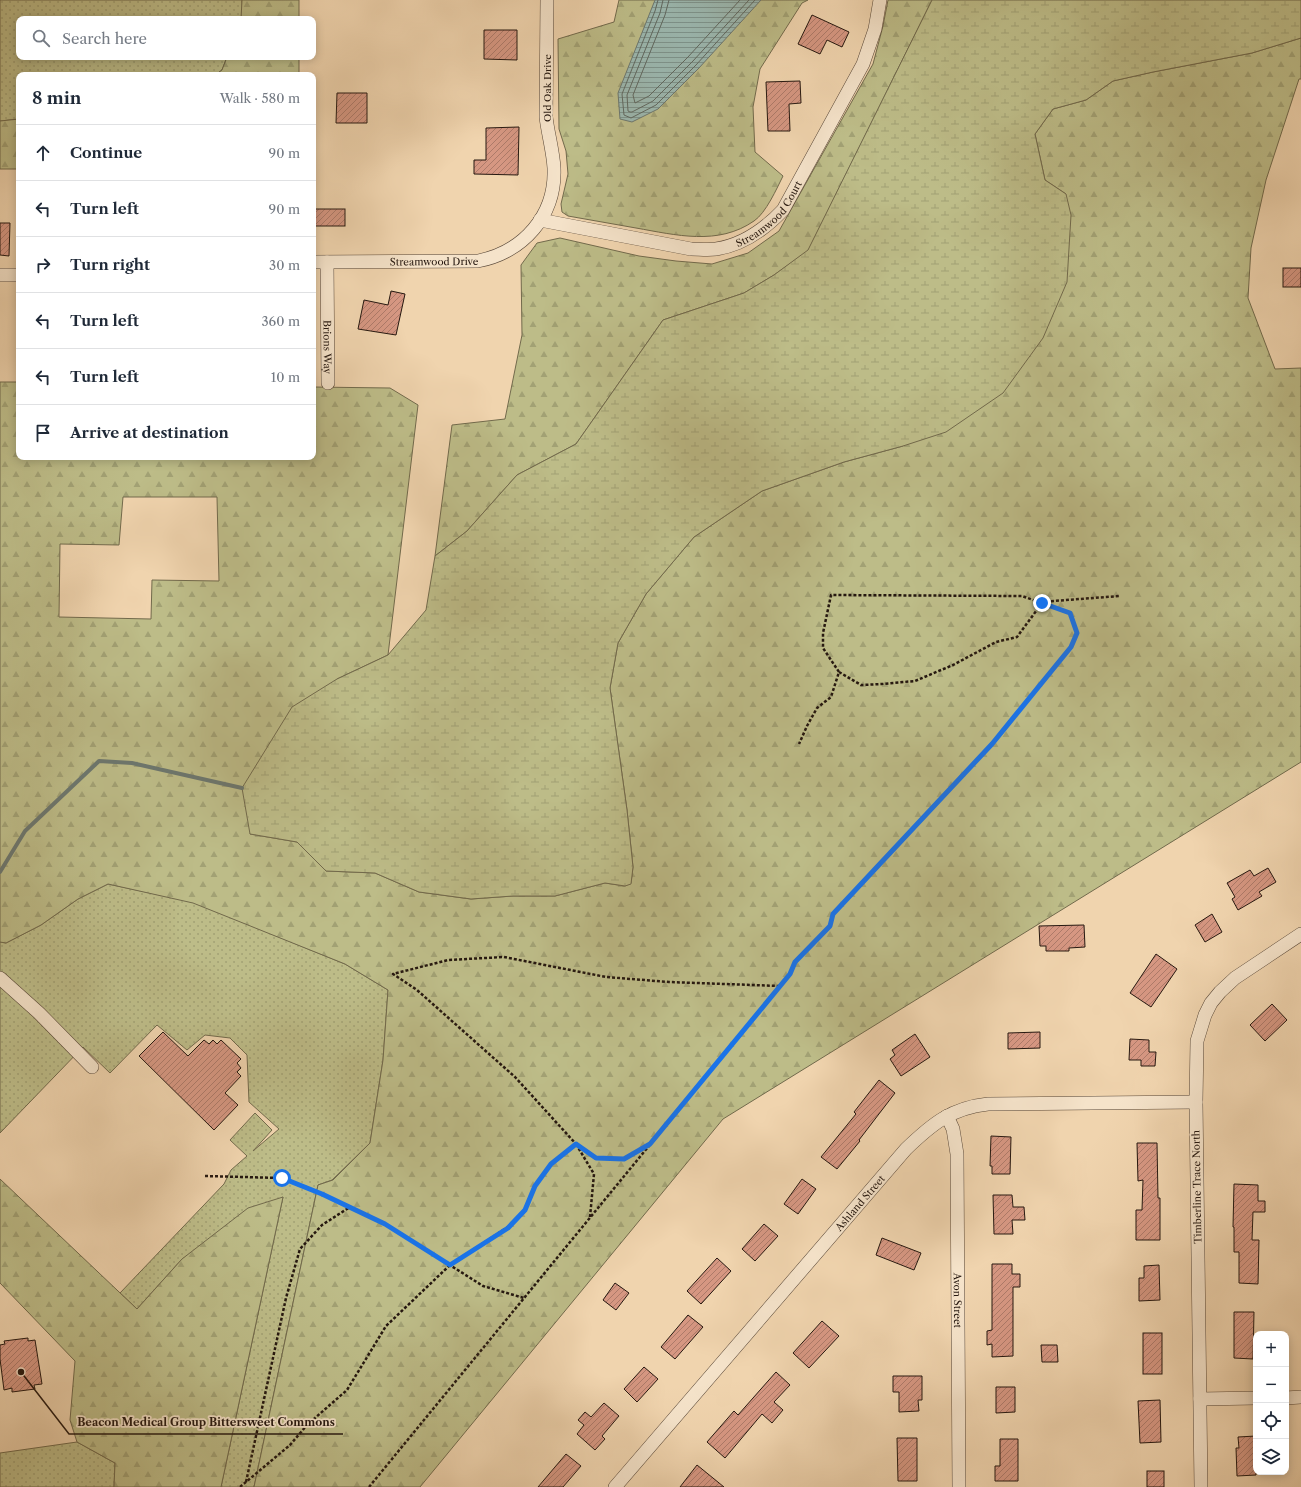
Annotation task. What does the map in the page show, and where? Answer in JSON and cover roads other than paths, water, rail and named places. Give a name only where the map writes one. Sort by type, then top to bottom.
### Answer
[{"type":"street","name":"Old Oak Drive","points":[[540,220],[550,200],[554,170],[554,158],[548,134],[546,117],[547,0]]},
{"type":"street","name":"Streamwood Court","points":[[540,220],[691,249],[715,249],[742,242],[755,235],[783,210],[862,64],[875,29],[880,0]]},
{"type":"street","name":"Streamwood Drive","points":[[316,262],[478,261],[492,258],[513,248],[530,234],[540,220]]},
{"type":"street","name":"Brions Way","points":[[327,262],[328,383]]},
{"type":"street","points":[[0,275],[16,275]]},
{"type":"street","name":"Timberline Trace North","points":[[1201,1487],[1196,1102],[1197,1041],[1205,1015],[1211,1003],[1220,992],[1235,978],[1301,934]]},
{"type":"street","points":[[0,978],[39,1013],[92,1067]]},
{"type":"street","name":"Ashland Street","points":[[615,1487],[906,1149],[924,1132],[947,1116],[959,1110],[988,1104],[1196,1102]]},
{"type":"street","name":"Avon Street","points":[[947,1116],[953,1129],[958,1154],[959,1487]]},
{"type":"street","points":[[1289,1398],[1301,1397]]},
{"type":"street","points":[[1200,1399],[1253,1398]]},
{"type":"water","points":[[655,0],[761,0],[699,68],[658,109],[632,122],[620,119],[618,93]]},
{"type":"waterway","points":[[0,872],[25,831],[99,761],[132,763],[242,788]]},
{"type":"place","name":"Beacon Medical Group Bittersweet Commons","points":[[21,1372]]}]
